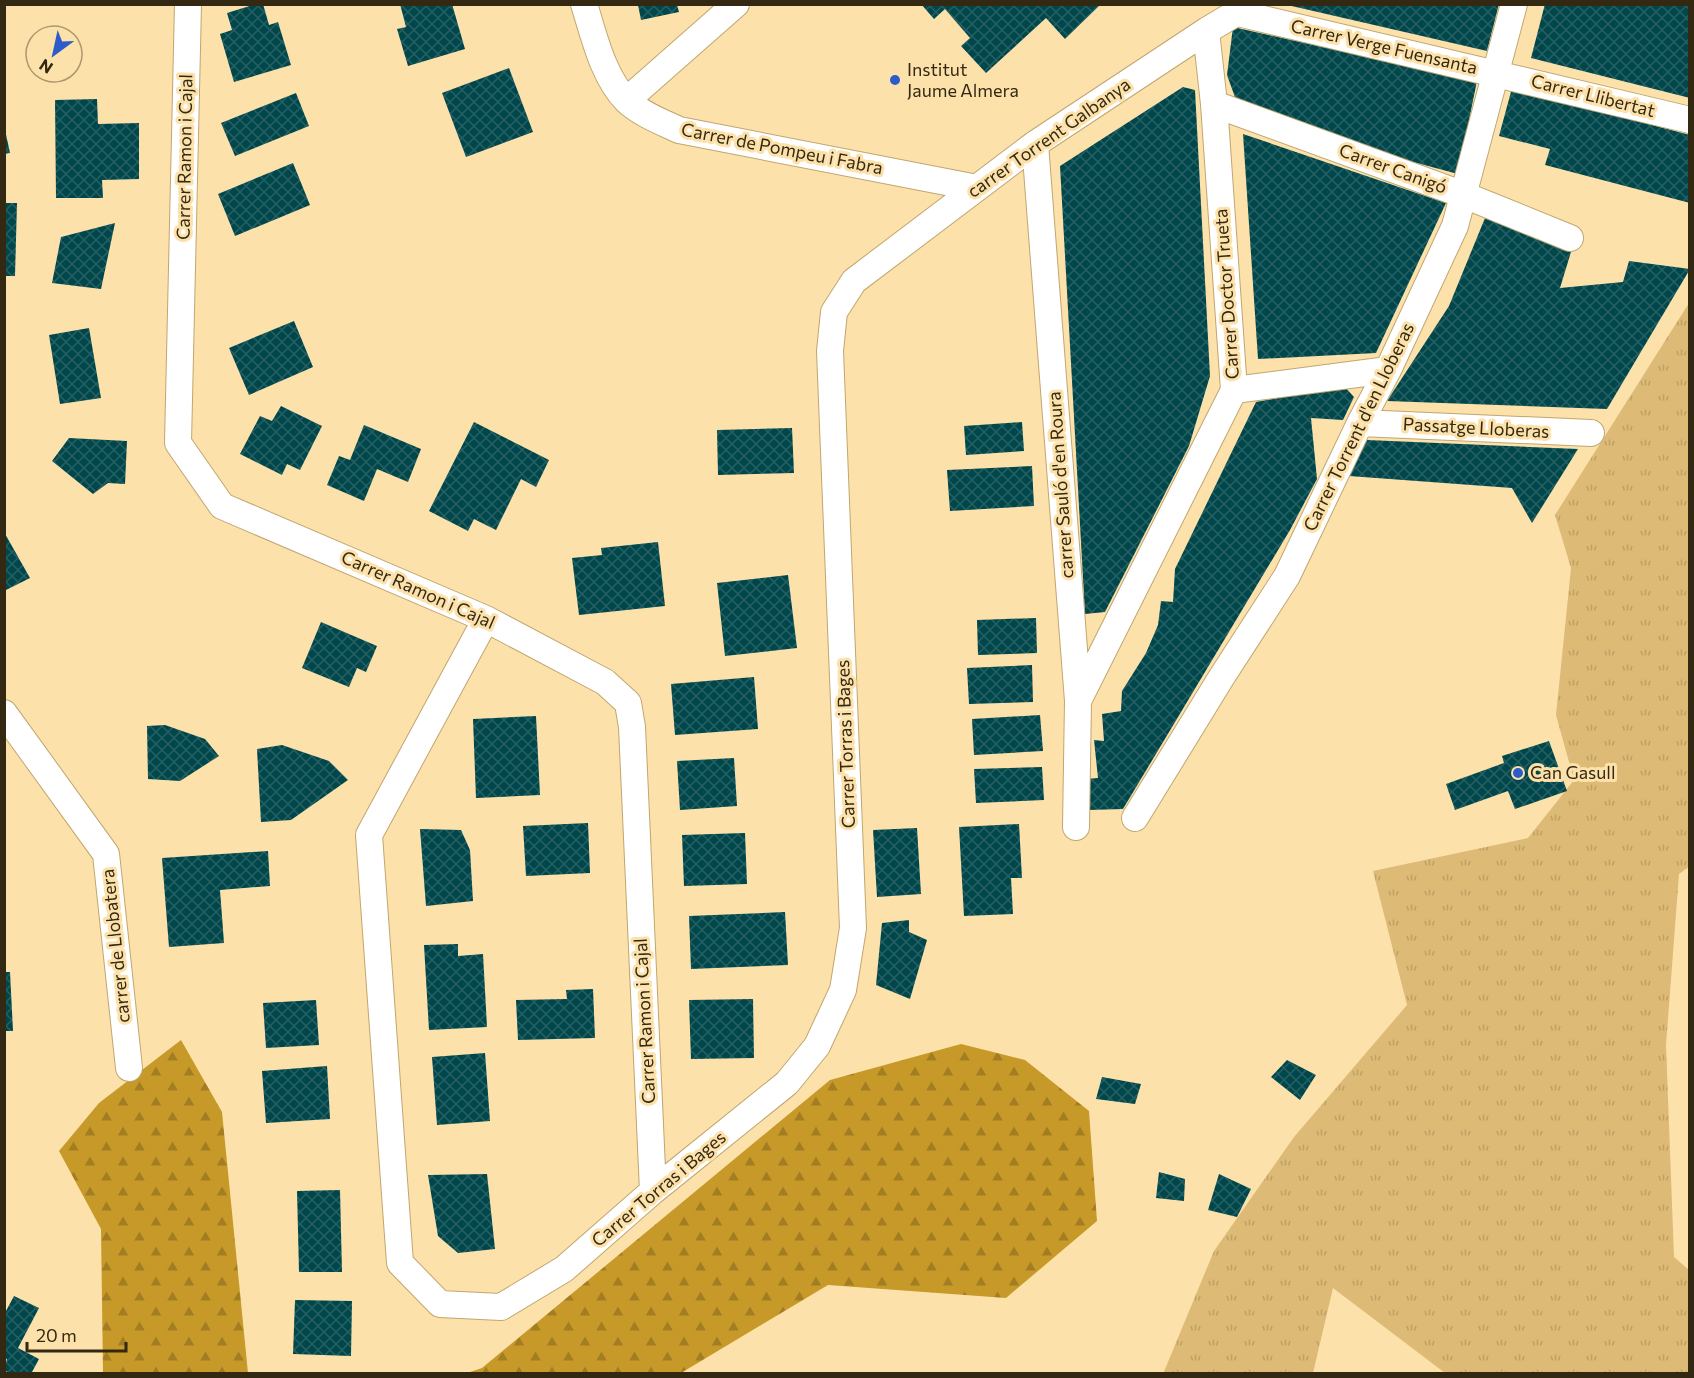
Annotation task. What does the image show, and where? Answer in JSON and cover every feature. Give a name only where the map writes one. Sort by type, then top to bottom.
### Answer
[{"type":"street","name":"Carrer Ramon i Cajal","points":[[188,4],[178,443],[222,506],[486,619],[605,682],[628,703],[632,727],[653,1191]]},
{"type":"street","name":"Carrer de Pompeu i Fabra","points":[[584,4],[605,68],[627,100],[645,114],[679,130],[977,188]]},
{"type":"street","points":[[627,100],[736,4]]},
{"type":"street","name":"Carrer Torrent d'en Lloberas","points":[[1135,818],[1287,576],[1360,423],[1388,370],[1455,226],[1514,4]]},
{"type":"street","name":"Carrer Verge Fuensanta","points":[[1244,9],[1496,73]]},
{"type":"street","name":"carrer Torrent Galbanya","points":[[854,281],[1035,144],[1206,31],[1244,9]]},
{"type":"street","name":"Carrer Doctor Trueta","points":[[1078,701],[1234,390],[1214,104],[1206,31]]},
{"type":"street","name":"Carrer Llibertat","points":[[1496,73],[1689,120]]},
{"type":"street","name":"Carrer Canigó","points":[[1214,104],[1464,195],[1570,238]]},
{"type":"street","name":"carrer Sauló d'en Roura","points":[[1035,144],[1078,701],[1076,827]]},
{"type":"street","name":"Carrer Torras i Bages","points":[[486,619],[369,834],[400,1263],[440,1304],[501,1307],[564,1269],[653,1191],[787,1083],[817,1046],[843,990],[853,928],[830,351],[834,312],[854,281]]},
{"type":"street","points":[[1234,390],[1388,370]]},
{"type":"street","name":"Passatge Lloberas","points":[[1360,423],[1591,433]]},
{"type":"street","name":"carrer de Llobatera","points":[[4,713],[106,854],[129,1068]]},
{"type":"green space","points":[[1689,303],[1690,866],[1679,874],[1666,1045],[1674,1257],[1689,1270],[1689,1373],[1445,1373],[1333,1288],[1313,1373],[1163,1374],[1214,1251],[1294,1137],[1407,1005],[1373,871],[1528,838],[1574,780],[1556,715],[1571,568],[1555,515]]},
{"type":"green space","points":[[181,1040],[222,1112],[248,1373],[103,1373],[101,1229],[59,1151],[99,1103]]},
{"type":"green space","points":[[961,1044],[1025,1060],[1089,1111],[1097,1221],[1006,1298],[828,1285],[681,1373],[467,1373],[482,1368],[830,1080]]},
{"type":"building","points":[[263,4],[269,25],[278,22],[291,65],[234,82],[220,34],[232,30],[227,13]]},
{"type":"building","points":[[400,4],[452,4],[465,49],[408,66],[397,29],[406,27]]},
{"type":"building","name":"Institut Jaume Almera","points":[[921,4],[1101,4],[1065,39],[1046,18],[986,73],[961,46],[970,38],[945,9],[934,19]]},
{"type":"building","points":[[1283,4],[1499,4],[1487,51]]},
{"type":"building","points":[[1545,4],[1690,4],[1690,98],[1531,58]]},
{"type":"building","points":[[638,5],[677,5],[679,12],[641,20]]},
{"type":"building","points":[[1233,27],[1477,81],[1458,174],[1398,158],[1236,100],[1227,75]]},
{"type":"building","points":[[509,68],[533,132],[466,157],[442,93]]},
{"type":"building","points":[[1183,87],[1195,90],[1210,376],[1189,446],[1105,612],[1085,614],[1060,166]]},
{"type":"building","points":[[1512,88],[1690,135],[1690,203],[1545,165],[1550,149],[1499,136]]},
{"type":"building","points":[[296,93],[309,126],[235,156],[221,123]]},
{"type":"building","points":[[97,99],[98,124],[139,123],[139,179],[102,180],[103,198],[56,198],[55,100]]},
{"type":"building","points":[[4,125],[10,153],[4,154]]},
{"type":"building","points":[[1243,134],[1446,203],[1376,353],[1258,359]]},
{"type":"building","points":[[293,163],[310,205],[235,236],[218,194]]},
{"type":"building","points":[[4,203],[17,203],[15,276],[4,276]]},
{"type":"building","points":[[1485,218],[1571,252],[1560,288],[1623,282],[1629,261],[1690,269],[1607,409],[1387,401],[1449,306]]},
{"type":"building","points":[[115,223],[101,289],[52,283],[61,237]]},
{"type":"building","points":[[294,321],[313,367],[249,395],[229,348]]},
{"type":"building","points":[[89,328],[101,398],[60,404],[49,335]]},
{"type":"building","points":[[1344,386],[1354,397],[1343,420],[1311,418],[1317,479],[1290,530],[1123,809],[1089,810],[1084,779],[1098,778],[1094,740],[1104,741],[1102,714],[1121,711],[1122,691],[1146,653],[1158,625],[1161,601],[1173,602],[1175,569],[1256,402]]},
{"type":"building","points":[[281,406],[322,426],[300,470],[287,464],[282,475],[240,454],[260,416],[272,421]]},
{"type":"building","points":[[474,422],[549,460],[536,487],[521,479],[496,530],[474,519],[468,531],[429,511]]},
{"type":"building","points":[[1022,422],[1024,451],[966,455],[964,426]]},
{"type":"building","points":[[364,425],[421,449],[408,482],[377,469],[364,501],[327,485],[339,456],[350,460]]},
{"type":"building","points":[[792,428],[794,473],[718,475],[717,430]]},
{"type":"building","points":[[69,438],[127,441],[125,484],[108,483],[93,494],[52,461]]},
{"type":"building","points":[[1367,440],[1578,449],[1532,523],[1512,488],[1349,476]]},
{"type":"building","points":[[1032,466],[1034,506],[950,511],[947,470]]},
{"type":"building","points":[[4,532],[30,578],[4,591]]},
{"type":"building","points":[[658,542],[665,606],[579,615],[572,558],[602,555],[601,548]]},
{"type":"building","points":[[788,575],[797,648],[725,656],[717,583]]},
{"type":"building","points":[[1036,618],[1037,653],[978,655],[977,620]]},
{"type":"building","points":[[321,622],[377,646],[366,672],[357,668],[349,687],[302,668]]},
{"type":"building","points":[[1032,665],[1033,702],[969,704],[967,668]]},
{"type":"building","points":[[754,677],[758,729],[675,735],[671,684]]},
{"type":"building","points":[[1040,715],[1043,751],[974,755],[972,719]]},
{"type":"building","points":[[536,716],[540,795],[476,798],[473,719]]},
{"type":"building","points":[[165,725],[205,739],[219,756],[180,781],[148,779],[147,726]]},
{"type":"building","name":"Can Gasull","points":[[1549,741],[1567,791],[1515,809],[1508,791],[1455,810],[1446,784],[1504,763],[1502,756]]},
{"type":"building","points":[[282,745],[329,761],[348,780],[291,820],[261,822],[257,749]]},
{"type":"building","points":[[734,758],[737,806],[680,810],[677,761]]},
{"type":"building","points":[[1042,767],[1044,800],[976,803],[974,769]]},
{"type":"building","points":[[588,823],[590,873],[526,876],[523,826]]},
{"type":"building","points":[[1019,824],[1022,878],[1011,878],[1013,914],[964,916],[959,827]]},
{"type":"building","points":[[917,828],[921,894],[877,897],[873,830]]},
{"type":"building","points":[[420,829],[461,830],[470,850],[473,901],[426,906]]},
{"type":"building","points":[[745,833],[747,884],[684,886],[682,835]]},
{"type":"building","points":[[268,851],[270,886],[220,890],[224,943],[169,947],[162,858]]},
{"type":"building","points":[[785,912],[788,965],[691,969],[689,916]]},
{"type":"building","points":[[909,920],[909,932],[927,940],[910,999],[876,985],[882,923]]},
{"type":"building","points":[[458,944],[458,956],[483,954],[487,1027],[429,1030],[424,945]]},
{"type":"building","points":[[4,972],[10,972],[13,1031],[4,1031]]},
{"type":"building","points":[[593,989],[595,1038],[518,1040],[516,1000],[567,999],[566,990]]},
{"type":"building","points":[[753,999],[754,1058],[691,1059],[689,1000]]},
{"type":"building","points":[[316,1000],[319,1045],[266,1048],[263,1003]]},
{"type":"building","points":[[485,1053],[490,1121],[437,1125],[432,1057]]},
{"type":"building","points":[[1287,1060],[1316,1075],[1300,1100],[1271,1077]]},
{"type":"building","points":[[327,1066],[330,1119],[266,1123],[262,1071]]},
{"type":"building","points":[[1102,1077],[1141,1084],[1135,1104],[1096,1099]]},
{"type":"building","points":[[1159,1172],[1185,1179],[1184,1201],[1156,1198]]},
{"type":"building","points":[[487,1174],[495,1249],[458,1253],[438,1236],[428,1175]]},
{"type":"building","points":[[1219,1174],[1251,1189],[1237,1217],[1208,1210]]},
{"type":"building","points":[[340,1190],[342,1272],[299,1272],[297,1191]]},
{"type":"building","points":[[14,1296],[39,1308],[18,1348],[39,1359],[31,1374],[11,1374],[4,1370],[7,1359],[4,1358],[4,1310],[6,1311]]},
{"type":"building","points":[[295,1300],[352,1301],[351,1356],[293,1354]]},
{"type":"place","name":"Institut Jaume Almera","points":[[895,80]]},
{"type":"place","name":"Can Gasull","points":[[1518,773]]}]
